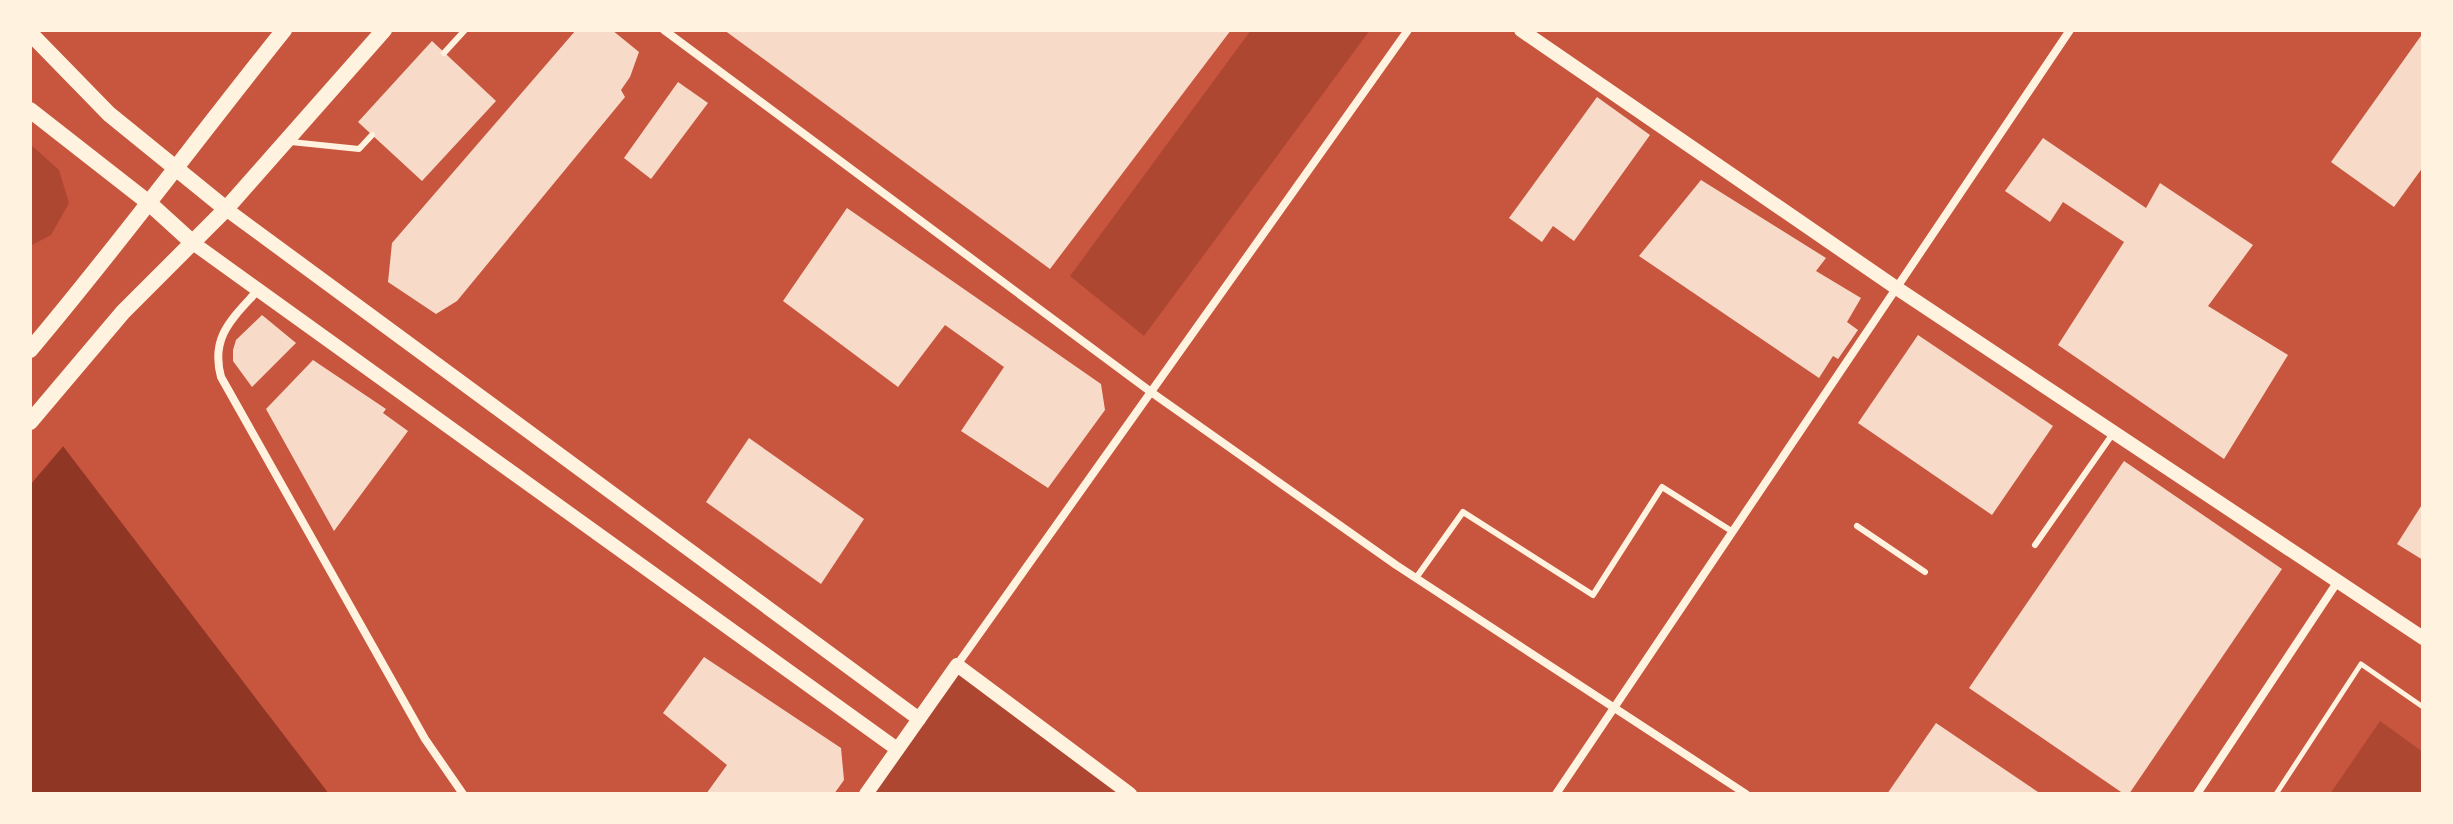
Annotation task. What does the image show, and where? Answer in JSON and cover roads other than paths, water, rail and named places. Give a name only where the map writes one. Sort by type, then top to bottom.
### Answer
[{"type":"main road","points":[[30,350],[284,30]]},
{"type":"main road","points":[[30,422],[123,312],[226,209],[384,30]]},
{"type":"main road","points":[[30,33],[109,114],[226,209]]},
{"type":"main road","points":[[30,110],[149,203],[193,243]]},
{"type":"street","points":[[664,30],[1151,392],[1416,578],[1746,794]]},
{"type":"street","points":[[866,794],[1408,30]]},
{"type":"street","points":[[1521,30],[1895,287],[2423,638]]},
{"type":"street","points":[[1556,794],[2070,30]]},
{"type":"street","points":[[226,209],[919,719]]},
{"type":"street","points":[[193,243],[897,749]]},
{"type":"street","points":[[258,290],[224,330],[218,345],[217,362],[221,377],[425,739],[463,794]]},
{"type":"street","points":[[2197,794],[2338,581]]},
{"type":"street","points":[[957,665],[1130,794]]},
{"type":"lane","points":[[444,53],[465,30]]},
{"type":"lane","points":[[287,142],[359,149],[372,135]]},
{"type":"lane","points":[[2035,545],[2114,432]]},
{"type":"lane","points":[[1416,578],[1463,512],[1593,595],[1662,487],[1733,532]]},
{"type":"lane","points":[[1857,526],[1925,572]]}]
